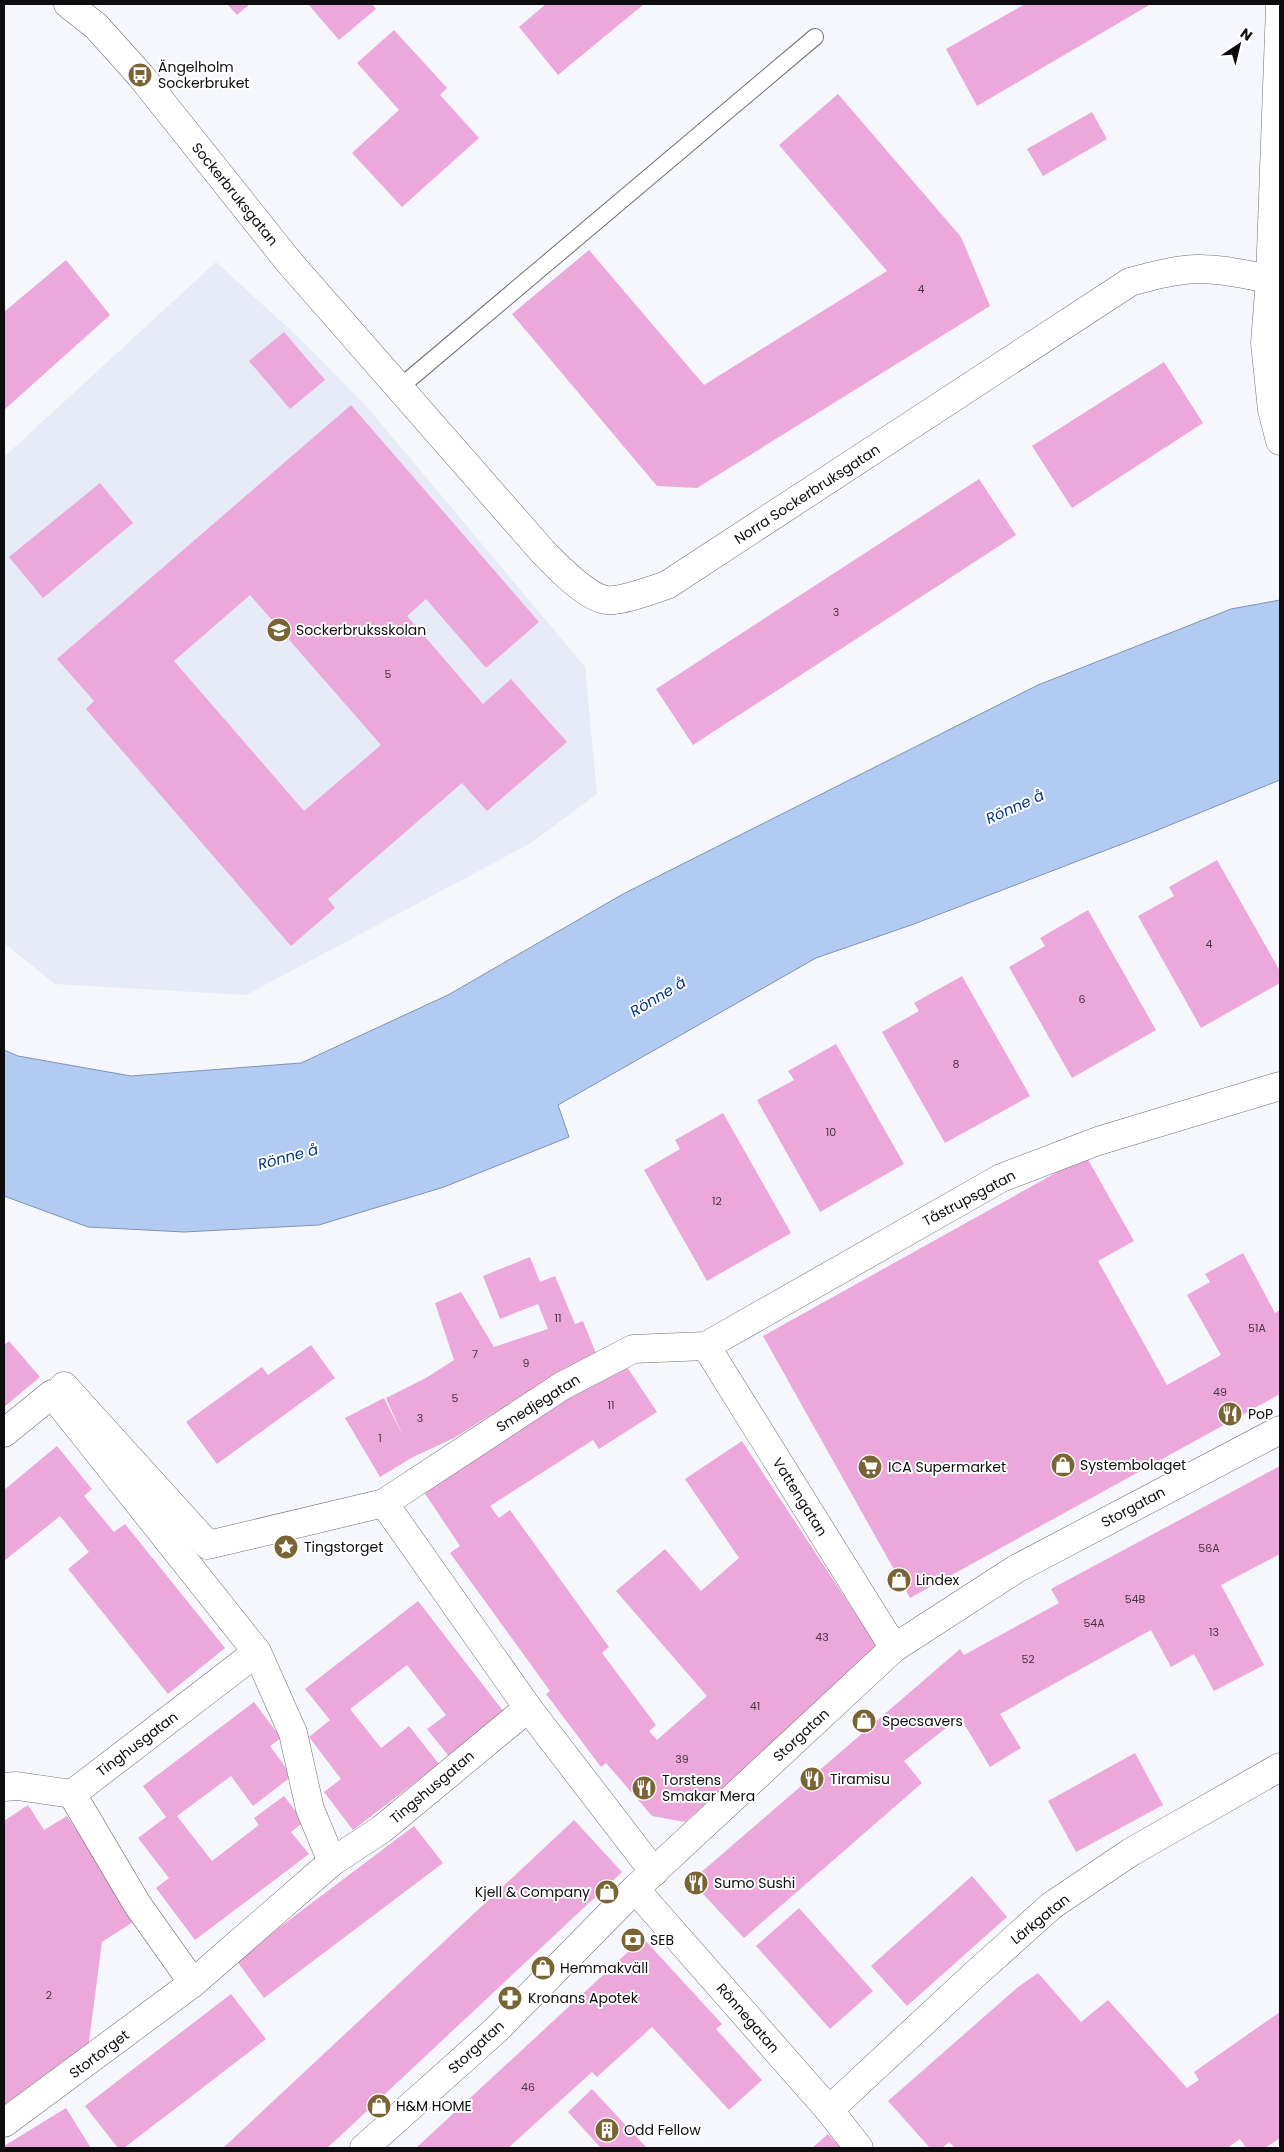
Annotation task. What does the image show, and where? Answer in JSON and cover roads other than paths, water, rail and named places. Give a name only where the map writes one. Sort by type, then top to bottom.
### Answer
[{"type":"street","name":"Sockerbruksgatan","points":[[68,4],[96,26],[140,75],[290,262],[399,388]]},
{"type":"street","points":[[1280,6],[1275,236],[1265,343],[1272,410],[1280,441]]},
{"type":"street","name":"Norra Sockerbruksgatan","points":[[399,388],[544,553],[583,588],[607,600],[641,594],[667,585],[1130,282],[1160,274],[1196,269],[1234,272],[1270,280]]},
{"type":"street","name":"Tåstrupsgatan","points":[[706,1346],[1001,1178],[1098,1141],[1280,1086]]},
{"type":"street","name":"Smedjegatan","points":[[58,1390],[208,1545],[384,1503],[562,1386],[633,1349],[706,1346]]},
{"type":"street","name":"Vattengatan","points":[[706,1346],[894,1648]]},
{"type":"street","points":[[4,1433],[58,1390],[257,1652],[293,1732],[310,1809],[332,1862]]},
{"type":"street","name":"Storgatan","points":[[364,2148],[496,2030],[644,1881],[894,1648],[1016,1569],[1280,1430]]},
{"type":"street","name":"Rönnegatan","points":[[384,1503],[528,1708],[644,1881],[859,2148]]},
{"type":"street","name":"Tinghusgatan","points":[[72,1794],[257,1652]]},
{"type":"street","name":"Tingshusgatan","points":[[194,1983],[332,1862],[382,1829],[528,1708]]},
{"type":"street","name":"Lärkgatan","points":[[829,2110],[1051,1906],[1131,1852],[1280,1767]]},
{"type":"street","points":[[4,1787],[17,1786],[72,1794],[138,1904],[194,1983]]},
{"type":"street","name":"Stortorget","points":[[4,2124],[194,1983]]},
{"type":"lane","points":[[399,388],[815,37]]},
{"type":"water","name":"Rönne å","points":[[1280,600],[1280,780],[1148,834],[914,924],[816,958],[558,1105],[569,1137],[444,1187],[319,1225],[184,1232],[88,1227],[4,1196],[4,1050],[18,1056],[131,1076],[301,1063],[448,995],[623,894],[1038,685],[1231,609]]},
{"type":"place","name":"Ängelholm Sockerbruket","points":[[140,75]]},
{"type":"place","name":"Sockerbruksskolan","points":[[279,630]]},
{"type":"place","name":"PoP","points":[[1230,1414]]},
{"type":"place","name":"Systembolaget","points":[[1063,1465]]},
{"type":"place","name":"ICA Supermarket","points":[[870,1467]]},
{"type":"place","name":"Tingstorget","points":[[286,1547]]},
{"type":"place","name":"Lindex","points":[[899,1580]]},
{"type":"place","name":"Specsavers","points":[[864,1721]]},
{"type":"place","name":"Tiramisu","points":[[812,1779]]},
{"type":"place","name":"Torstens Smakar Mera","points":[[644,1788]]},
{"type":"place","name":"Sumo Sushi","points":[[696,1883]]},
{"type":"place","name":"Kjell & Company","points":[[607,1892]]},
{"type":"place","name":"SEB","points":[[633,1940]]},
{"type":"place","name":"Hemmakväll","points":[[543,1968]]},
{"type":"place","name":"Kronans Apotek","points":[[510,1998]]},
{"type":"place","name":"H&M HOME","points":[[379,2106]]},
{"type":"place","name":"Odd Fellow","points":[[607,2130]]}]
